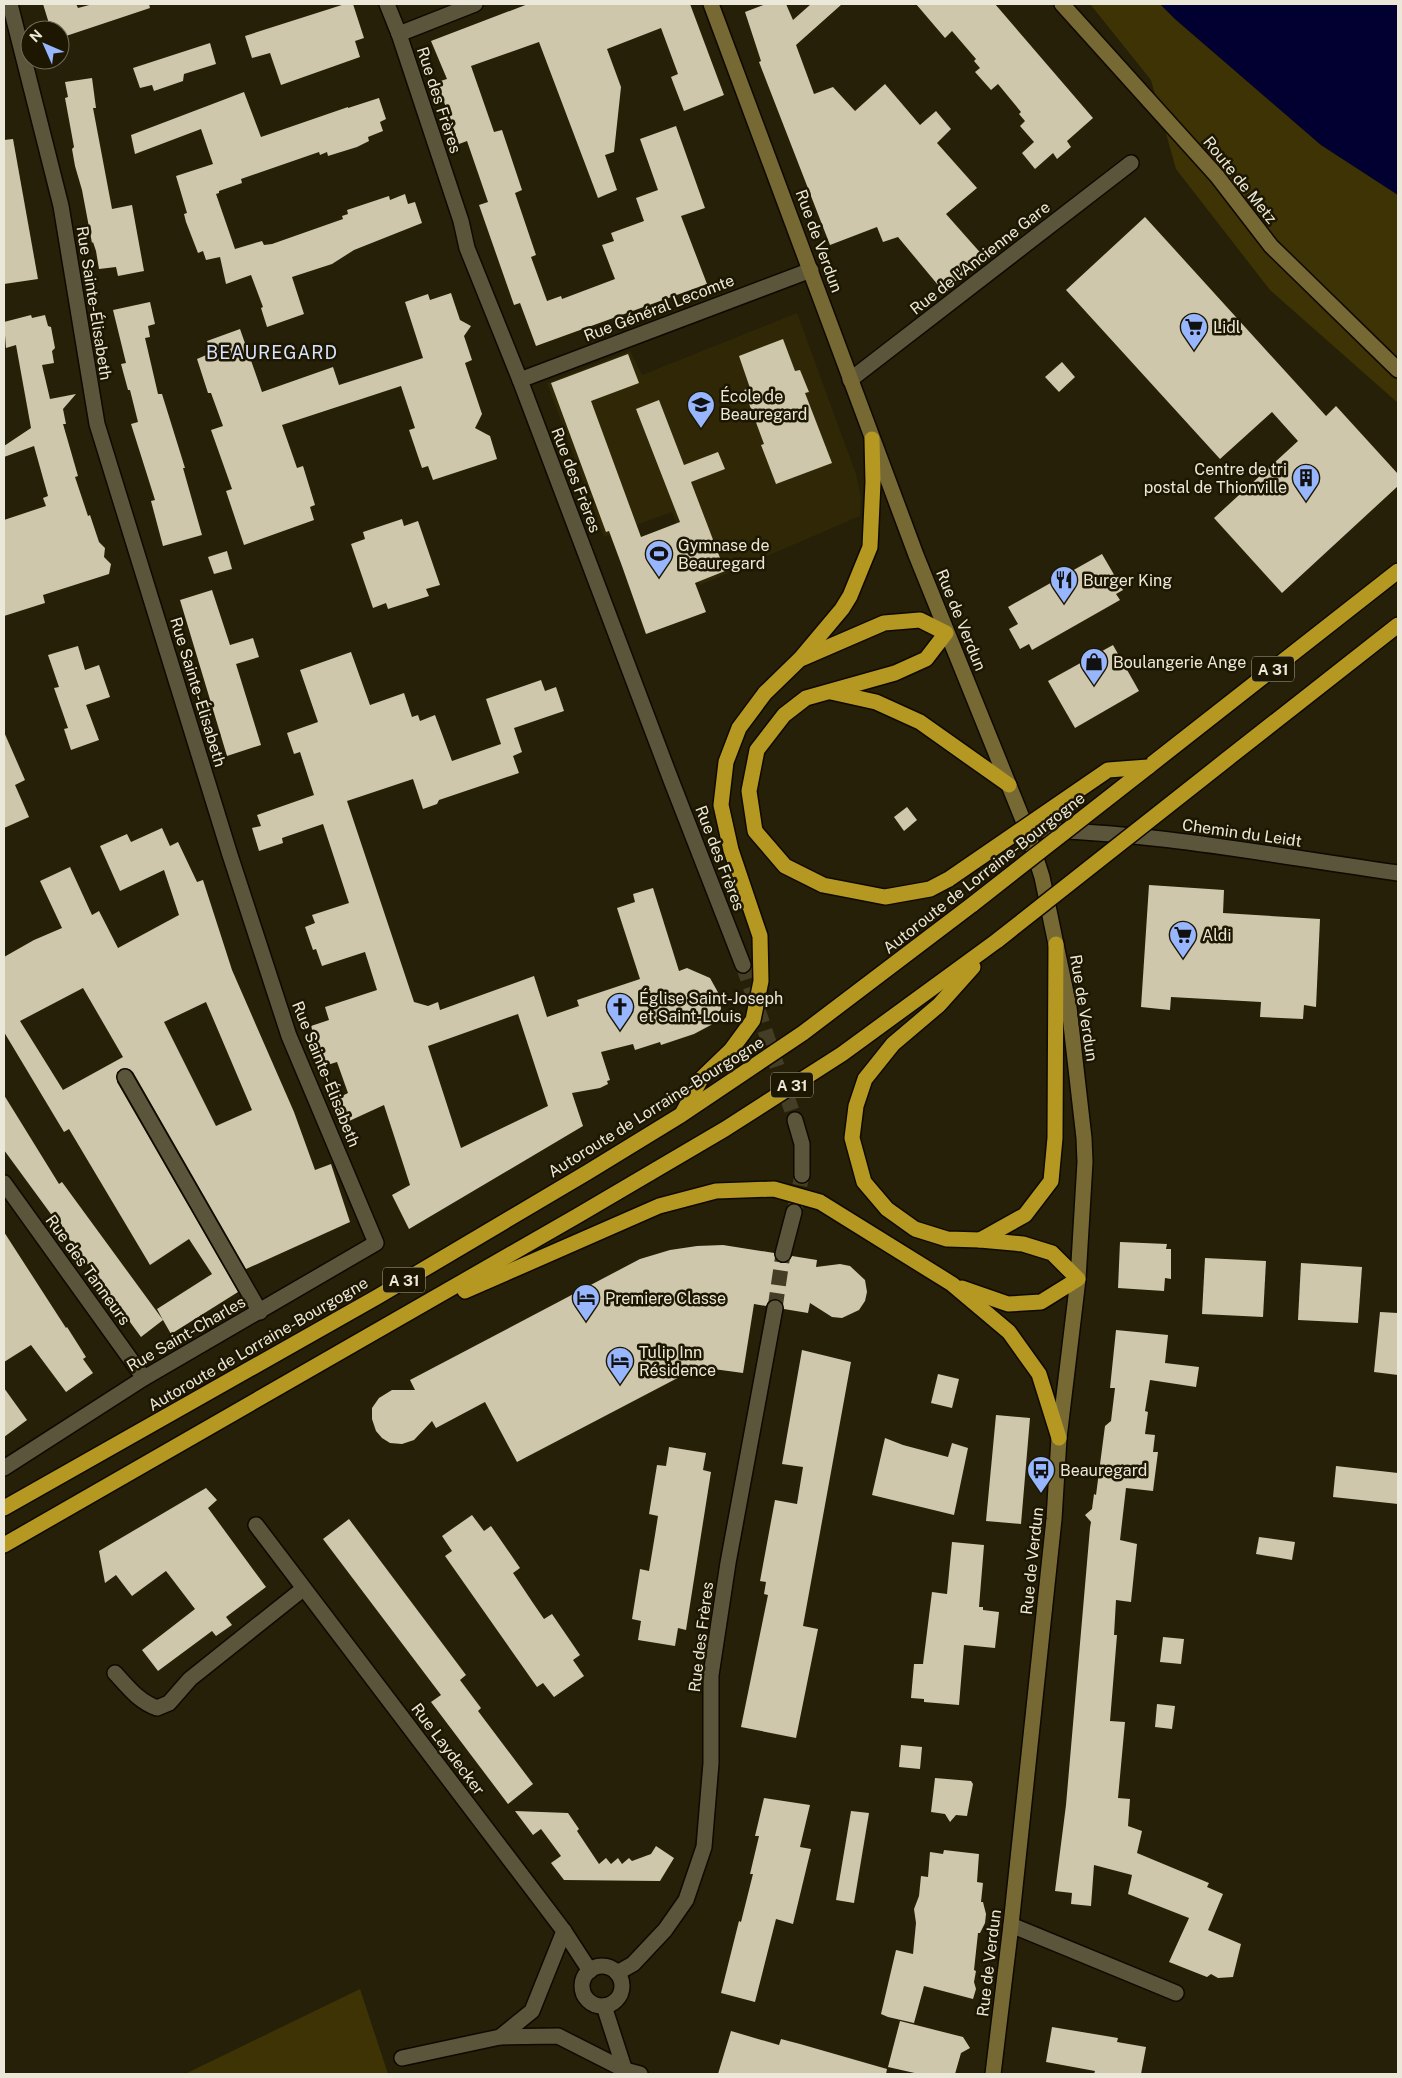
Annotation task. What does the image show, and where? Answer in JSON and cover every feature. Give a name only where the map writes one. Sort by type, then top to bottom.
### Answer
[{"type":"highway","points":[[681,1115],[701,1079],[731,1050],[753,1020],[762,981],[760,936],[731,850],[721,805],[726,762],[739,728],[765,693],[800,659],[842,609],[850,596],[870,547],[873,482],[872,440]]},
{"type":"highway","name":"Autoroute de Lorraine-Bourgogne","points":[[4,1508],[377,1297],[588,1172],[681,1115],[803,1033],[973,904],[1398,571]]},
{"type":"highway","points":[[800,659],[884,622],[920,620],[946,633],[926,659],[895,673],[806,698],[784,715],[757,750],[749,792],[755,831],[785,866],[823,885],[885,897],[930,889],[949,879],[1108,770],[1148,767]]},
{"type":"highway","name":"A 31","points":[[4,1544],[577,1216],[733,1124],[842,1054],[998,940],[1398,625]]},
{"type":"highway","points":[[827,691],[876,702],[920,722],[1009,785]]},
{"type":"highway","points":[[952,1284],[1008,1304],[1041,1302],[1078,1279],[1052,1253],[1022,1244],[947,1239],[915,1229],[887,1210],[864,1182],[852,1138],[856,1106],[865,1079],[893,1044],[939,1005],[998,940]]},
{"type":"highway","points":[[980,1240],[1025,1215],[1051,1181],[1055,1138],[1056,944]]},
{"type":"highway","points":[[395,1321],[659,1206],[716,1191],[774,1189],[820,1202],[952,1284],[1010,1332],[1039,1374],[1059,1438]]},
{"type":"main road","name":"Rue de Verdun","points":[[711,4],[811,270],[872,440],[946,633],[1027,830],[1037,860],[1069,1007],[1084,1138],[1078,1279],[1059,1438],[1054,1519],[1011,1925],[993,2074]]},
{"type":"main road","name":"Route de Metz","points":[[1062,4],[1217,176],[1272,246],[1398,370]]},
{"type":"street","name":"Rue Sainte-Élisabeth","points":[[10,4],[61,206],[97,424],[230,855],[289,1036],[376,1243],[260,1312]]},
{"type":"street","name":"Rue des Frères","points":[[387,4],[399,34],[461,221],[467,248],[520,380],[743,965]]},
{"type":"street","points":[[399,34],[475,4]]},
{"type":"street","name":"Rue de l'Ancienne Gare","points":[[850,380],[1131,163]]},
{"type":"street","name":"Rue Général Lecomte","points":[[520,380],[811,270]]},
{"type":"street","name":"Chemin du Leidt","points":[[1027,830],[1080,830],[1176,841],[1398,873]]},
{"type":"street","points":[[1037,860],[1080,830]]},
{"type":"street","name":"Rue Saint-Charles","points":[[4,1468],[144,1378],[260,1312],[125,1077]]},
{"type":"street","points":[[795,1120],[802,1144],[802,1175]]},
{"type":"street","name":"Rue des Tanneurs","points":[[4,1183],[144,1378]]},
{"type":"street","points":[[782,1254],[794,1212]]},
{"type":"street","name":"Rue des Frères","points":[[617,1973],[633,1964],[665,1930],[686,1900],[704,1847],[711,1763],[711,1675],[728,1563],[775,1308]]},
{"type":"street","name":"Rue Laydecker","points":[[256,1525],[564,1931],[590,1971]]},
{"type":"street","points":[[115,1673],[146,1704],[157,1708],[169,1703],[190,1679],[303,1589]]},
{"type":"street","points":[[1011,1925],[1176,1993]]},
{"type":"street","points":[[500,2037],[532,2011],[564,1931]]},
{"type":"street","points":[[600,1966],[606,1966],[617,1973],[622,1990],[615,2001],[604,2006],[592,2003],[584,1994],[583,1981],[590,1971],[600,1966]]},
{"type":"street","points":[[604,2006],[626,2072]]},
{"type":"street","points":[[402,2058],[500,2037],[558,2036],[626,2072],[640,2074]]},
{"type":"shaded area","points":[[1090,4],[1160,4],[1321,145],[1398,195],[1398,403],[1270,290],[1176,169],[1151,80]]},
{"type":"shaded area","points":[[1160,4],[1398,4],[1398,195],[1321,145]]},
{"type":"shaded area","name":"École de Beauregard","points":[[797,313],[856,474],[861,497],[860,516],[700,585],[672,512],[604,537],[547,383],[630,351],[642,375]]},
{"type":"shaded area","points":[[360,1989],[388,2074],[185,2074]]},
{"type":"building","points":[[43,4],[76,4],[78,8],[93,4],[149,4],[150,8],[70,35],[70,20],[48,20]]},
{"type":"building","points":[[345,4],[353,4],[364,38],[355,41],[360,57],[281,85],[270,53],[252,58],[245,36]]},
{"type":"building","points":[[528,4],[690,4],[724,95],[684,111],[671,77],[678,74],[661,28],[607,49],[621,87],[614,152],[605,155],[617,190],[598,198],[539,42],[471,66],[494,132],[502,130],[522,190],[515,193],[536,255],[531,257],[547,301],[561,296],[562,299],[615,279],[602,245],[614,241],[611,233],[644,221],[636,198],[658,190],[640,139],[676,126],[705,208],[681,216],[707,284],[536,346],[520,303],[514,305],[479,205],[488,202],[467,141],[459,144],[437,82],[447,79],[431,41]]},
{"type":"building","points":[[766,4],[786,4],[793,20],[811,4],[842,4],[796,45],[814,94],[833,87],[855,111],[885,84],[920,125],[936,111],[951,129],[937,143],[977,188],[946,214],[985,258],[943,291],[898,237],[883,242],[877,227],[830,245],[759,62],[761,61],[745,12]]},
{"type":"building","points":[[916,4],[995,4],[1093,118],[1067,141],[1071,147],[1057,159],[1053,153],[1035,169],[1022,153],[1034,142],[1020,126],[1025,121],[1019,114],[1021,112],[998,84],[991,90],[975,72],[980,68],[974,61],[976,59],[952,31],[945,38]]},
{"type":"building","points":[[210,43],[216,64],[184,74],[183,81],[154,91],[152,85],[140,88],[133,68]]},
{"type":"building","points":[[92,78],[96,108],[93,108],[112,209],[132,205],[144,271],[118,276],[116,267],[99,269],[75,166],[72,149],[74,147],[65,98],[68,97],[65,82]]},
{"type":"building","points":[[244,92],[261,137],[379,98],[386,119],[380,122],[383,131],[368,137],[369,141],[357,147],[328,156],[327,152],[320,155],[319,152],[241,179],[242,183],[219,191],[216,194],[235,249],[262,241],[264,245],[272,244],[343,219],[342,216],[348,214],[347,210],[389,196],[390,200],[405,194],[408,204],[415,202],[422,223],[354,250],[332,264],[292,277],[304,314],[267,327],[261,308],[263,307],[251,275],[226,284],[220,257],[206,260],[203,251],[198,253],[186,222],[184,214],[187,213],[176,176],[213,164],[201,129],[135,154],[131,135]]},
{"type":"building","points":[[13,139],[38,279],[4,284],[4,140]]},
{"type":"building","points":[[1145,217],[1326,416],[1336,406],[1398,474],[1398,486],[1282,593],[1214,518],[1298,441],[1272,412],[1220,459],[1066,290]]},
{"type":"building","points":[[451,293],[460,320],[471,326],[464,336],[472,360],[465,363],[482,414],[475,428],[490,436],[497,459],[433,480],[428,466],[422,468],[409,430],[415,428],[401,386],[282,425],[297,468],[303,466],[315,505],[310,507],[314,520],[244,545],[226,491],[232,489],[211,430],[223,426],[211,393],[208,393],[197,359],[211,353],[207,341],[240,329],[262,392],[333,367],[339,385],[423,358],[405,302],[428,294],[430,300]]},
{"type":"building","points":[[150,302],[155,324],[148,326],[150,337],[145,338],[158,394],[162,394],[185,468],[183,468],[202,535],[163,546],[151,501],[155,500],[131,424],[138,422],[121,364],[126,363],[113,310]]},
{"type":"building","points":[[31,315],[32,318],[45,315],[48,326],[51,327],[55,348],[52,351],[54,363],[42,365],[50,399],[76,394],[63,409],[66,424],[63,424],[78,476],[75,477],[88,516],[90,515],[99,542],[105,548],[104,557],[111,564],[109,574],[43,595],[45,603],[4,616],[4,520],[46,506],[43,498],[48,496],[34,446],[4,457],[4,446],[31,428],[16,345],[6,348],[4,322]]},
{"type":"building","points":[[783,339],[795,371],[800,370],[809,392],[805,393],[832,463],[776,484],[761,445],[764,444],[744,390],[750,388],[739,356]]},
{"type":"building","points":[[628,354],[639,383],[591,401],[641,537],[680,522],[636,409],[659,400],[684,465],[718,452],[725,469],[691,482],[725,571],[695,583],[706,612],[646,634],[609,531],[606,532],[551,383]]},
{"type":"building","points":[[1062,362],[1075,377],[1059,392],[1045,377]]},
{"type":"building","points":[[402,519],[404,526],[418,521],[440,585],[426,589],[429,596],[388,609],[386,603],[373,608],[351,544],[365,539],[363,532]]},
{"type":"building","points":[[227,551],[232,569],[214,574],[208,557]]},
{"type":"building","name":"Burger King","points":[[1102,554],[1123,590],[1116,594],[1120,600],[1032,650],[1029,644],[1020,649],[1009,629],[1018,624],[1008,607]]},
{"type":"building","points":[[212,590],[230,645],[253,638],[259,657],[236,664],[261,745],[227,756],[180,600]]},
{"type":"building","name":"Boulangerie Ange","points":[[1113,645],[1139,691],[1075,728],[1048,681]]},
{"type":"building","points":[[78,646],[85,670],[99,665],[110,697],[86,705],[99,740],[71,750],[64,729],[68,728],[54,688],[59,687],[48,655]]},
{"type":"building","points":[[351,652],[370,705],[404,693],[412,717],[418,715],[420,721],[435,715],[452,761],[501,744],[486,699],[541,680],[545,691],[556,687],[564,711],[514,728],[522,752],[513,756],[519,773],[439,800],[437,804],[423,809],[413,779],[347,801],[414,1002],[428,1006],[438,1002],[440,1010],[534,976],[547,1017],[579,1006],[577,1000],[640,979],[617,908],[635,902],[633,894],[653,888],[679,971],[687,968],[710,978],[720,996],[721,1009],[711,1025],[694,1034],[661,1045],[660,1042],[635,1050],[633,1044],[601,1052],[610,1080],[607,1081],[608,1084],[600,1088],[572,1093],[583,1126],[409,1229],[392,1195],[410,1185],[384,1105],[347,1122],[336,1099],[348,1093],[337,1062],[324,1066],[311,1026],[329,1020],[325,1007],[377,990],[365,952],[322,966],[316,949],[313,950],[305,927],[315,923],[312,915],[349,903],[323,824],[282,838],[283,843],[259,851],[252,828],[261,826],[257,815],[314,795],[300,752],[294,754],[287,733],[318,722],[300,670]],"holes":[[[518,1014],[548,1106],[461,1148],[428,1046]]]},
{"type":"building","points":[[4,732],[25,780],[15,785],[29,817],[4,828]]},
{"type":"building","points":[[907,807],[917,820],[904,831],[894,817]]},
{"type":"building","points":[[162,828],[170,846],[178,842],[197,882],[203,880],[232,970],[294,1112],[315,1170],[331,1164],[350,1222],[246,1269],[133,1072],[129,1069],[121,1069],[117,1073],[117,1082],[238,1292],[171,1334],[157,1309],[212,1274],[189,1239],[150,1265],[69,1129],[64,1132],[4,1032],[4,957],[34,940],[62,928],[40,881],[70,867],[92,915],[99,911],[118,948],[179,915],[164,870],[120,891],[100,846],[127,834],[131,842]],"holes":[[[83,988],[123,1057],[63,1090],[20,1021]],[[206,1002],[252,1110],[216,1126],[164,1022]]]},
{"type":"building","points":[[1149,885],[1224,890],[1223,913],[1320,919],[1316,1007],[1304,1005],[1303,1019],[1260,1017],[1261,1002],[1171,997],[1170,1010],[1141,1007]]},
{"type":"building","points":[[4,1095],[59,1184],[62,1182],[163,1320],[141,1337],[4,1150]]},
{"type":"building","points":[[4,1232],[86,1357],[83,1359],[93,1373],[66,1392],[31,1345],[4,1362]]},
{"type":"building","points":[[1120,1242],[1167,1244],[1166,1249],[1171,1249],[1171,1279],[1165,1278],[1164,1291],[1118,1288]]},
{"type":"building","points":[[723,1245],[774,1253],[776,1260],[781,1263],[789,1261],[792,1256],[817,1260],[816,1267],[840,1264],[850,1266],[865,1280],[867,1292],[865,1301],[859,1310],[842,1318],[832,1317],[810,1303],[808,1313],[784,1309],[781,1301],[776,1299],[768,1302],[766,1306],[754,1304],[743,1373],[706,1368],[689,1372],[517,1462],[485,1402],[436,1428],[432,1421],[414,1440],[402,1444],[390,1443],[376,1431],[372,1419],[372,1408],[379,1398],[392,1390],[415,1390],[410,1380],[640,1259],[670,1250]]},
{"type":"building","points":[[1205,1258],[1266,1261],[1263,1317],[1202,1314]]},
{"type":"building","points":[[1301,1263],[1362,1267],[1358,1323],[1298,1320]]},
{"type":"building","points":[[1380,1312],[1398,1313],[1398,1375],[1374,1372]]},
{"type":"building","points":[[1116,1330],[1168,1335],[1165,1363],[1199,1367],[1196,1387],[1150,1380],[1145,1411],[1148,1412],[1145,1434],[1155,1435],[1153,1452],[1158,1452],[1153,1491],[1126,1488],[1120,1540],[1137,1544],[1131,1602],[1116,1600],[1114,1635],[1117,1635],[1110,1721],[1125,1722],[1118,1798],[1130,1799],[1128,1826],[1142,1831],[1137,1853],[1209,1883],[1207,1887],[1223,1894],[1208,1930],[1241,1944],[1233,1977],[1218,1978],[1211,1974],[1207,1977],[1169,1962],[1189,1918],[1128,1894],[1132,1875],[1094,1865],[1091,1906],[1071,1904],[1072,1893],[1055,1891],[1066,1805],[1091,1522],[1085,1515],[1092,1509],[1094,1494],[1096,1495],[1105,1426],[1111,1421],[1115,1388],[1110,1388]]},
{"type":"building","points":[[802,1350],[851,1362],[803,1626],[818,1629],[796,1738],[741,1727],[768,1595],[764,1594],[766,1582],[760,1581],[775,1500],[797,1504],[803,1467],[782,1464]]},
{"type":"building","points":[[938,1374],[959,1379],[952,1408],[931,1403]]},
{"type":"building","points":[[4,1388],[27,1420],[4,1437]]},
{"type":"building","points":[[996,1415],[1030,1418],[1021,1524],[986,1521]]},
{"type":"building","points":[[885,1438],[903,1445],[948,1457],[952,1443],[968,1448],[954,1515],[872,1495]]},
{"type":"building","points":[[669,1447],[706,1453],[703,1470],[711,1472],[686,1630],[678,1628],[675,1646],[638,1640],[641,1621],[632,1619],[640,1569],[649,1571],[655,1535],[658,1516],[649,1514],[657,1465],[666,1466]]},
{"type":"building","points":[[1336,1466],[1398,1473],[1398,1504],[1333,1497]]},
{"type":"building","points":[[206,1488],[217,1500],[208,1508],[266,1587],[226,1617],[232,1625],[216,1636],[212,1631],[158,1671],[142,1650],[195,1609],[166,1571],[132,1596],[116,1575],[105,1583],[99,1551]]},
{"type":"building","points":[[472,1515],[484,1531],[491,1526],[520,1568],[513,1573],[544,1619],[552,1614],[580,1655],[573,1660],[584,1676],[554,1697],[543,1683],[537,1687],[445,1556],[452,1551],[442,1536]]},
{"type":"building","points":[[349,1519],[466,1675],[460,1680],[481,1708],[478,1711],[533,1784],[508,1804],[431,1702],[441,1695],[323,1539]]},
{"type":"building","points":[[1259,1537],[1295,1542],[1292,1560],[1256,1554]]},
{"type":"building","points":[[952,1542],[984,1545],[979,1607],[983,1607],[983,1610],[999,1612],[995,1648],[964,1645],[959,1705],[924,1702],[924,1699],[911,1698],[914,1664],[923,1664],[932,1592],[947,1594]]},
{"type":"building","points":[[1163,1637],[1184,1639],[1181,1664],[1160,1662]]},
{"type":"building","points":[[1157,1704],[1175,1706],[1172,1729],[1155,1727]]},
{"type":"building","points":[[901,1745],[922,1747],[920,1769],[899,1767]]},
{"type":"building","points":[[935,1778],[971,1781],[973,1784],[967,1816],[956,1815],[950,1822],[945,1814],[931,1812]]},
{"type":"building","points":[[764,1798],[810,1805],[800,1847],[811,1849],[793,1924],[776,1919],[755,2002],[721,1993],[753,1874],[750,1874],[759,1836],[755,1836]]},
{"type":"building","points":[[515,1811],[568,1813],[579,1829],[577,1831],[599,1864],[606,1858],[611,1864],[618,1858],[622,1864],[629,1858],[632,1861],[651,1854],[656,1846],[674,1858],[660,1881],[564,1880],[551,1863],[561,1856],[541,1829],[533,1835]]},
{"type":"building","points":[[851,1811],[869,1813],[854,1903],[836,1900]]},
{"type":"building","points":[[944,1850],[979,1854],[977,1882],[983,1883],[981,1902],[983,1902],[986,1914],[985,1923],[980,1933],[978,1933],[974,1970],[976,1971],[974,1982],[976,1989],[973,1999],[924,1986],[914,2023],[888,2017],[881,2014],[896,1950],[913,1954],[916,1923],[914,1909],[919,1896],[921,1876],[928,1877],[930,1852],[943,1854]]},
{"type":"building","points":[[900,2021],[963,2037],[970,2048],[961,2053],[955,2074],[919,2074],[888,2067]]},
{"type":"building","points":[[1052,2027],[1118,2038],[1117,2042],[1146,2047],[1141,2074],[1094,2074],[1095,2071],[1046,2062]]},
{"type":"building","points":[[731,2031],[779,2045],[781,2039],[800,2044],[887,2069],[886,2074],[718,2074]]},
{"type":"tunnel","points":[[743,965],[795,1120]]},
{"type":"tunnel","points":[[795,1208],[802,1175]]},
{"type":"tunnel","points":[[775,1308],[783,1254]]},
{"type":"place","name":"Lidl","points":[[1194,351]]},
{"type":"place","name":"École de Beauregard","points":[[701,429]]},
{"type":"place","name":"Centre de tri postal de Thionville","points":[[1306,502]]},
{"type":"place","name":"Gymnase de Beauregard","points":[[659,578]]},
{"type":"place","name":"Burger King","points":[[1064,604]]},
{"type":"place","name":"Boulangerie Ange","points":[[1094,686]]},
{"type":"place","name":"Aldi","points":[[1183,959]]},
{"type":"place","name":"Église Saint-Joseph et Saint-Louis","points":[[620,1031]]},
{"type":"place","name":"Premiere Classe","points":[[586,1322]]},
{"type":"place","name":"Tulip Inn Résidence","points":[[620,1385]]},
{"type":"place","name":"Beauregard","points":[[1041,1494]]},
{"type":"district","name":"BEAUREGARD","points":[[272,352]]}]
